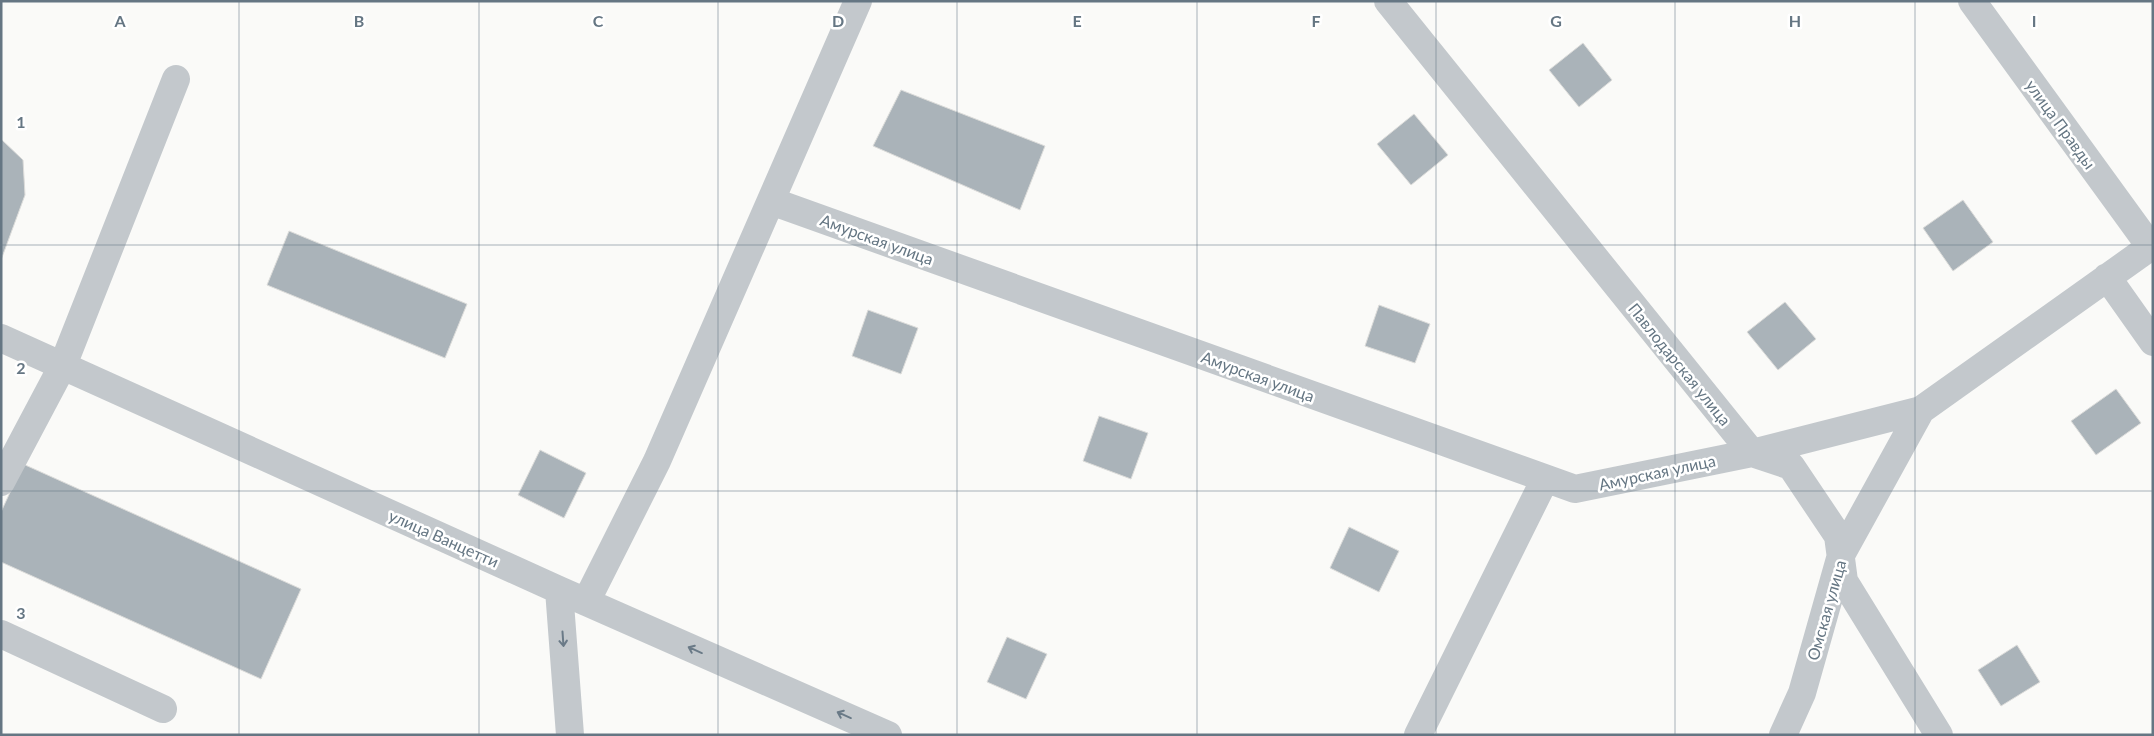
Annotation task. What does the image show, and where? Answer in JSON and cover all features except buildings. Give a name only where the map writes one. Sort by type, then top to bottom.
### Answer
[{"type":"street","points":[[586,602],[657,461],[858,1]]},
{"type":"street","name":"Павлодарская улица","points":[[1388,1],[1752,453]]},
{"type":"street","name":"улица Правды","points":[[1972,1],[2152,245]]},
{"type":"street","points":[[1,482],[62,365],[176,79]]},
{"type":"street","name":"Амурская улица","points":[[771,201],[1575,489],[1752,453],[1921,410]]},
{"type":"street","points":[[1921,410],[2152,245]]},
{"type":"street","points":[[2107,278],[2153,342]]},
{"type":"street","name":"улица Ванцетти","points":[[1,338],[559,590],[888,735]]},
{"type":"street","name":"Омская улица","points":[[1783,735],[1802,693],[1840,555],[1921,410]]},
{"type":"street","points":[[1752,453],[1790,466],[1838,536],[1844,582],[1939,735]]},
{"type":"street","points":[[1418,735],[1544,478]]},
{"type":"street","points":[[559,590],[570,735]]},
{"type":"street","points":[[1,634],[163,709]]}]
